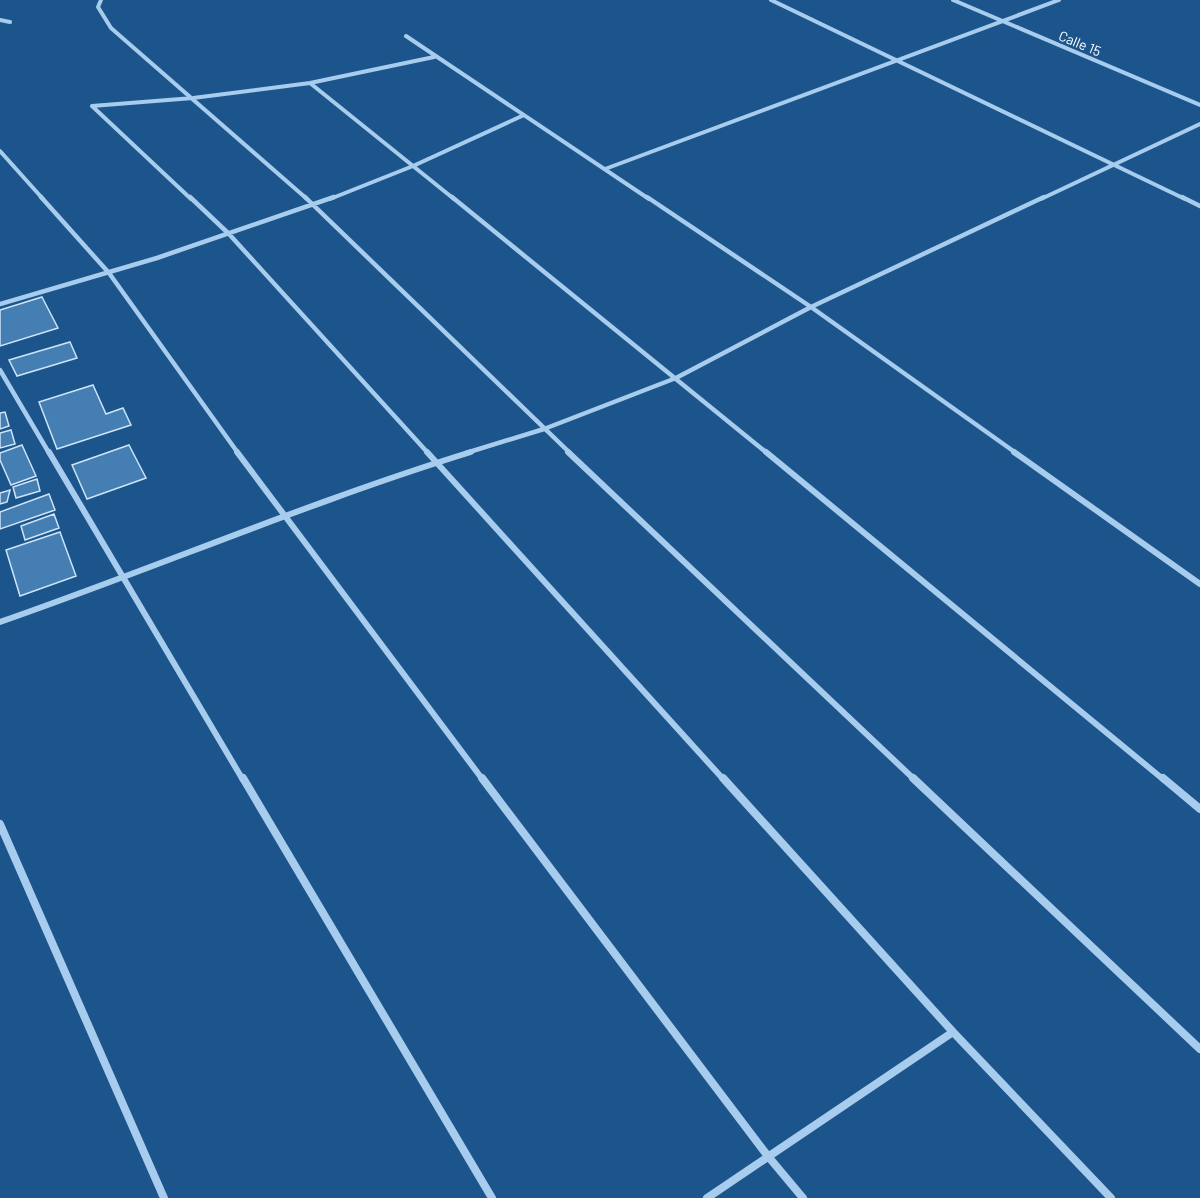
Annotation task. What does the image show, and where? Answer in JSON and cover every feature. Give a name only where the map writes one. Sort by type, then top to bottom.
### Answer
[{"type":"street","points":[[101,0],[98,7],[111,28],[313,204],[544,429],[1200,1049]]},
{"type":"street","points":[[771,0],[1200,206]]},
{"type":"street","name":"Calle 15","points":[[953,0],[1200,105]]},
{"type":"street","points":[[605,169],[1059,0]]},
{"type":"street","points":[[0,20],[10,22]]},
{"type":"street","points":[[406,36],[434,57],[524,114],[811,307],[1200,584]]},
{"type":"street","points":[[434,57],[310,83],[193,98],[92,106],[229,234],[953,1032],[1112,1198]]},
{"type":"street","points":[[310,83],[676,378],[1200,809]]},
{"type":"street","points":[[0,304],[109,273],[313,204],[413,165],[524,114]]},
{"type":"street","points":[[0,622],[123,579],[283,516],[435,463],[544,429],[676,378],[811,307],[1200,124]]},
{"type":"street","points":[[0,152],[109,273],[283,516],[767,1155],[803,1198]]},
{"type":"street","points":[[0,370],[492,1198]]},
{"type":"street","points":[[0,824],[164,1198]]},
{"type":"street","points":[[707,1198],[767,1155],[953,1032]]},
{"type":"building","points":[[42,297],[58,328],[0,346],[0,310]]},
{"type":"building","points":[[70,342],[77,358],[17,376],[9,360]]},
{"type":"building","points":[[93,385],[106,414],[123,408],[131,425],[57,449],[39,402]]},
{"type":"building","points":[[5,412],[9,426],[0,429],[0,413]]},
{"type":"building","points":[[11,430],[15,444],[0,448],[0,433]]},
{"type":"building","points":[[22,445],[36,476],[11,485],[0,460],[0,453]]},
{"type":"building","points":[[129,445],[146,478],[87,499],[72,465]]},
{"type":"building","points":[[37,479],[40,491],[16,498],[13,487]]},
{"type":"building","points":[[10,490],[7,502],[0,504],[0,493]]},
{"type":"building","points":[[49,494],[55,510],[0,529],[0,512]]},
{"type":"building","points":[[54,514],[59,528],[25,540],[21,526]]},
{"type":"building","points":[[60,532],[76,576],[20,596],[6,550]]}]
